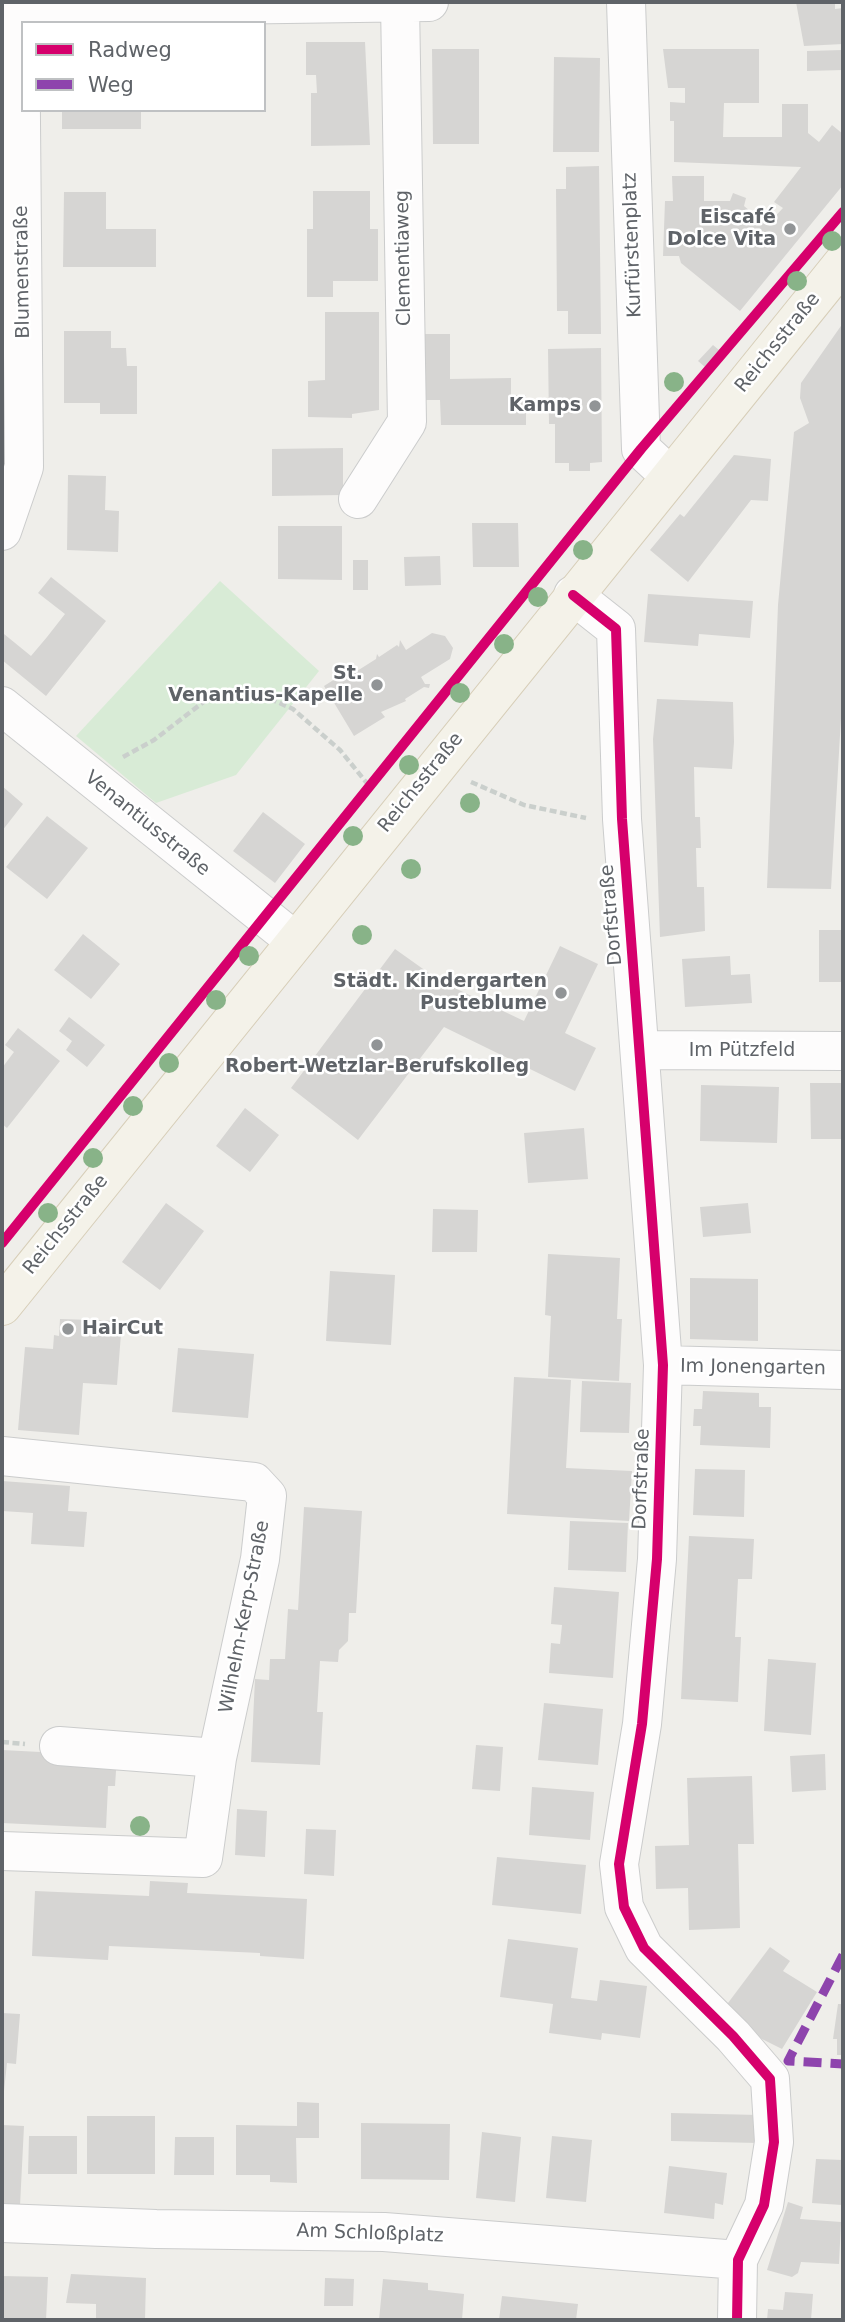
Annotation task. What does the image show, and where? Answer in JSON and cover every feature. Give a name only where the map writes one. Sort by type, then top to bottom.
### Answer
[{"type":"main road","name":"Reichsstraße","points":[[2,1306],[294,940],[843,263]]},
{"type":"street","points":[[11,8],[429,2]]},
{"type":"street","name":"Kurfürstenplatz","points":[[626,2],[641,449],[670,475]]},
{"type":"street","name":"Clementiaweg","points":[[358,499],[407,422],[400,3]]},
{"type":"street","name":"Blumenstraße","points":[[2,531],[24,467],[11,8]]},
{"type":"street","name":"Dorfstraße","points":[[573,595],[615,629],[622,819],[663,1365],[657,1559],[642,1724],[619,1864],[624,1907],[644,1948],[733,2036],[770,2079],[774,2142],[764,2205],[738,2260],[737,2320]]},
{"type":"street","name":"Venantiusstraße","points":[[2,706],[294,940]]},
{"type":"street","name":"Im Pützfeld","points":[[640,1051],[843,1051]]},
{"type":"street","name":"Im Jonengarten","points":[[663,1365],[843,1370]]},
{"type":"street","name":"Wilhelm-Kerp-Straße","points":[[2,1456],[254,1482],[267,1496],[260,1559],[217,1758],[202,1858],[2,1851]]},
{"type":"street","points":[[59,1746],[217,1758]]},
{"type":"street","name":"Am Schloßplatz","points":[[2,2223],[156,2229],[384,2232],[738,2260]]},
{"type":"path","points":[[83,771],[136,751],[210,697],[225,692],[242,691],[268,697],[293,709],[340,750],[370,787]]},
{"type":"path","points":[[441,759],[465,779],[524,805],[579,817],[622,819]]},
{"type":"green space","points":[[220,581],[319,671],[236,775],[156,803],[76,736]]},
{"type":"building","points":[[796,2],[835,2],[835,9],[843,8],[843,44],[804,46]]},
{"type":"building","points":[[306,42],[365,42],[370,145],[311,146],[311,93],[317,93],[316,75],[306,75]]},
{"type":"building","points":[[432,49],[479,49],[479,144],[433,144]]},
{"type":"building","points":[[663,49],[759,49],[759,103],[724,103],[723,137],[782,137],[782,104],[808,104],[808,133],[819,142],[832,125],[843,134],[843,185],[740,311],[681,263],[679,256],[663,256],[665,201],[673,201],[672,176],[704,176],[704,201],[730,201],[733,193],[746,198],[744,206],[767,225],[783,208],[774,202],[801,167],[674,162],[674,121],[670,121],[670,102],[685,103],[685,88],[668,88]]},
{"type":"building","points":[[843,50],[843,70],[807,71],[807,51]]},
{"type":"building","points":[[554,57],[600,58],[599,152],[553,152]]},
{"type":"building","points":[[62,112],[141,112],[141,129],[62,129]]},
{"type":"building","points":[[599,166],[601,334],[568,334],[568,311],[557,311],[556,189],[566,189],[566,167]]},
{"type":"building","points":[[313,191],[370,191],[370,229],[378,229],[378,281],[333,281],[333,297],[307,297],[307,229],[313,229]]},
{"type":"building","points":[[64,192],[106,192],[106,229],[156,229],[156,267],[63,267]]},
{"type":"building","points":[[325,312],[379,312],[379,410],[352,414],[352,418],[308,417],[308,381],[325,380]]},
{"type":"building","points":[[843,323],[843,684],[831,889],[767,888],[778,605],[794,432],[809,423],[800,398],[801,383]]},
{"type":"building","points":[[64,331],[111,331],[111,348],[126,348],[127,366],[137,366],[137,414],[100,414],[100,403],[64,403]]},
{"type":"building","points":[[419,334],[450,334],[450,379],[511,378],[511,395],[526,395],[526,425],[441,425],[440,400],[423,400]]},
{"type":"building","points":[[713,345],[719,350],[705,367],[698,361]]},
{"type":"building","points":[[601,348],[602,462],[590,463],[590,471],[569,471],[569,463],[555,463],[555,424],[549,424],[548,349]]},
{"type":"building","points":[[343,448],[343,495],[272,496],[272,449]]},
{"type":"building","points":[[734,455],[771,459],[768,501],[751,500],[688,582],[650,550],[680,514],[684,517]]},
{"type":"building","points":[[68,475],[106,476],[105,510],[119,511],[118,552],[67,550]]},
{"type":"building","points":[[472,523],[518,523],[519,567],[473,567]]},
{"type":"building","points":[[278,526],[342,526],[342,580],[278,579]]},
{"type":"building","points":[[440,556],[441,585],[405,586],[404,557]]},
{"type":"building","points":[[353,560],[368,560],[368,590],[353,590]]},
{"type":"building","points":[[51,577],[106,621],[46,696],[2,660],[2,637],[4,634],[31,656],[47,637],[65,614],[38,593]]},
{"type":"building","points":[[648,594],[753,601],[750,638],[699,634],[698,646],[644,642]]},
{"type":"building","name":"St. Venantius-Kapelle","points":[[432,633],[445,636],[453,648],[450,659],[421,677],[425,684],[430,684],[429,688],[424,687],[405,699],[406,701],[381,712],[385,717],[354,736],[324,686],[354,667],[357,671],[376,659],[377,654],[379,657],[397,645],[399,647],[400,640],[406,650]]},
{"type":"building","points":[[657,699],[733,702],[734,742],[732,769],[694,767],[695,817],[700,817],[701,848],[696,848],[697,887],[704,887],[705,931],[660,937],[653,739]]},
{"type":"building","points":[[2,786],[23,804],[2,831]]},
{"type":"building","points":[[263,812],[305,844],[275,883],[233,851]]},
{"type":"building","points":[[47,816],[88,848],[47,899],[6,867]]},
{"type":"building","points":[[819,930],[843,930],[843,982],[819,982]]},
{"type":"building","points":[[83,934],[120,964],[91,999],[54,970]]},
{"type":"building","name":"Robert-Wetzlar-Berufskolleg","points":[[560,946],[598,964],[565,1033],[596,1048],[575,1091],[444,1027],[358,1140],[291,1088],[395,949],[440,981],[524,1021]]},
{"type":"building","points":[[730,956],[731,975],[750,974],[752,1003],[685,1007],[682,959]]},
{"type":"building","points":[[69,1017],[105,1045],[87,1067],[66,1050],[72,1041],[59,1031]]},
{"type":"building","points":[[18,1028],[60,1061],[7,1128],[2,1124],[2,1068],[14,1052],[5,1045]]},
{"type":"building","points":[[810,1083],[843,1083],[843,1139],[811,1139]]},
{"type":"building","points":[[701,1085],[779,1087],[777,1143],[700,1141]]},
{"type":"building","points":[[245,1108],[279,1135],[250,1172],[216,1146]]},
{"type":"building","points":[[584,1128],[588,1179],[528,1183],[524,1133]]},
{"type":"building","points":[[166,1203],[204,1231],[160,1290],[122,1262]]},
{"type":"building","points":[[748,1203],[751,1233],[703,1237],[700,1207]]},
{"type":"building","points":[[433,1209],[478,1210],[477,1252],[432,1252]]},
{"type":"building","points":[[548,1254],[620,1258],[617,1319],[622,1319],[619,1381],[548,1377],[551,1316],[545,1315]]},
{"type":"building","points":[[330,1271],[395,1275],[391,1345],[326,1341]]},
{"type":"building","points":[[690,1278],[758,1279],[758,1341],[690,1339]]},
{"type":"building","points":[[60,1319],[122,1321],[117,1385],[83,1383],[79,1435],[18,1430],[25,1347],[53,1349],[54,1335],[59,1336]]},
{"type":"building","points":[[178,1348],[254,1354],[248,1418],[172,1412]]},
{"type":"building","points":[[514,1377],[571,1380],[566,1468],[632,1471],[629,1521],[507,1514]]},
{"type":"building","points":[[582,1381],[631,1383],[629,1433],[580,1432]]},
{"type":"building","points":[[703,1391],[759,1393],[759,1407],[771,1407],[770,1448],[700,1445],[701,1426],[693,1426],[694,1409],[702,1409]]},
{"type":"building","points":[[695,1469],[745,1470],[744,1517],[693,1515]]},
{"type":"building","points":[[2,1481],[70,1486],[68,1511],[87,1512],[84,1547],[31,1544],[33,1513],[2,1511]]},
{"type":"building","points":[[304,1507],[362,1511],[356,1613],[349,1613],[348,1641],[339,1650],[338,1662],[320,1661],[317,1712],[323,1712],[320,1765],[251,1762],[255,1679],[269,1680],[270,1659],[285,1659],[288,1609],[298,1610]]},
{"type":"building","points":[[570,1521],[628,1523],[626,1572],[568,1570]]},
{"type":"building","points":[[689,1536],[754,1539],[752,1579],[738,1579],[735,1637],[741,1637],[738,1702],[681,1699]]},
{"type":"building","points":[[554,1587],[619,1592],[613,1678],[549,1673],[551,1643],[560,1644],[562,1625],[551,1624]]},
{"type":"building","points":[[768,1659],[816,1663],[811,1735],[764,1731]]},
{"type":"building","points":[[544,1703],[603,1709],[598,1765],[538,1760]]},
{"type":"building","points":[[476,1745],[503,1747],[500,1791],[472,1789]]},
{"type":"building","points":[[2,1750],[117,1756],[115,1786],[108,1786],[106,1828],[2,1823]]},
{"type":"building","points":[[825,1754],[826,1790],[792,1792],[790,1756]]},
{"type":"building","points":[[752,1776],[754,1844],[738,1844],[740,1928],[689,1930],[688,1888],[656,1889],[655,1846],[689,1845],[687,1778]]},
{"type":"building","points":[[532,1787],[594,1792],[590,1840],[529,1835]]},
{"type":"building","points":[[237,1809],[267,1811],[265,1857],[235,1855]]},
{"type":"building","points":[[306,1829],[336,1830],[334,1876],[304,1874]]},
{"type":"building","points":[[497,1857],[586,1865],[581,1914],[492,1905]]},
{"type":"building","points":[[150,1881],[188,1883],[187,1893],[307,1899],[304,1959],[260,1956],[260,1953],[109,1946],[108,1960],[32,1956],[35,1891],[149,1896]]},
{"type":"building","points":[[508,1939],[578,1948],[571,1998],[597,2001],[600,1980],[647,1986],[640,2038],[602,2033],[601,2040],[549,2033],[553,2004],[500,1997]]},
{"type":"building","points":[[770,1947],[790,1961],[783,1971],[817,1992],[782,2049],[762,2039],[725,2007]]},
{"type":"building","points":[[838,2004],[843,2004],[843,2055],[837,2055],[837,2039],[833,2039]]},
{"type":"building","points":[[2,2013],[20,2014],[16,2064],[7,2063],[4,2091],[2,2091]]},
{"type":"building","points":[[297,2102],[319,2103],[319,2138],[296,2138],[297,2183],[270,2182],[270,2175],[236,2175],[236,2125],[297,2126]]},
{"type":"building","points":[[671,2113],[759,2115],[758,2143],[671,2141]]},
{"type":"building","points":[[87,2116],[155,2116],[155,2174],[87,2174]]},
{"type":"building","points":[[361,2123],[450,2124],[449,2180],[361,2179]]},
{"type":"building","points":[[2,2125],[24,2126],[20,2206],[2,2205]]},
{"type":"building","points":[[482,2132],[521,2137],[515,2202],[476,2198]]},
{"type":"building","points":[[29,2136],[77,2136],[77,2174],[28,2174]]},
{"type":"building","points":[[552,2136],[592,2140],[586,2202],[546,2198]]},
{"type":"building","points":[[175,2137],[214,2137],[214,2175],[174,2175]]},
{"type":"building","points":[[816,2159],[843,2160],[842,2205],[812,2203]]},
{"type":"building","points":[[669,2166],[727,2173],[723,2205],[715,2203],[714,2219],[664,2213]]},
{"type":"building","points":[[788,2202],[803,2207],[800,2219],[841,2222],[839,2264],[801,2262],[798,2273],[792,2277],[767,2270]]},
{"type":"building","points":[[71,2274],[146,2278],[145,2320],[96,2320],[96,2304],[66,2303]]},
{"type":"building","points":[[2,2276],[48,2277],[46,2320],[2,2320]]},
{"type":"building","points":[[325,2278],[354,2279],[353,2306],[324,2306]]},
{"type":"building","points":[[383,2279],[428,2283],[428,2290],[464,2294],[462,2320],[379,2320]]},
{"type":"building","points":[[785,2292],[813,2294],[811,2320],[767,2320],[768,2309],[783,2310]]},
{"type":"building","points":[[502,2296],[578,2304],[576,2320],[499,2320]]},
{"type":"marked path","points":[[843,1955],[788,2061],[843,2064]]},
{"type":"cycle path","points":[[2,1243],[641,449],[843,212]]},
{"type":"cycle path","points":[[573,595],[616,629],[622,819],[663,1365],[657,1559],[642,1724],[619,1864],[624,1907],[644,1948],[733,2036],[770,2079],[774,2142],[764,2205],[738,2260],[737,2320]]},
{"type":"place","name":"Eiscafé Dolce Vita","points":[[790,229]]},
{"type":"place","name":"Kamps","points":[[595,406]]},
{"type":"place","name":"St. Venantius-Kapelle","points":[[377,685]]},
{"type":"place","name":"Städt. Kindergarten Pusteblume","points":[[561,993]]},
{"type":"place","name":"Robert-Wetzlar-Berufskolleg","points":[[377,1045]]},
{"type":"place","name":"HairCut","points":[[68,1329]]}]
